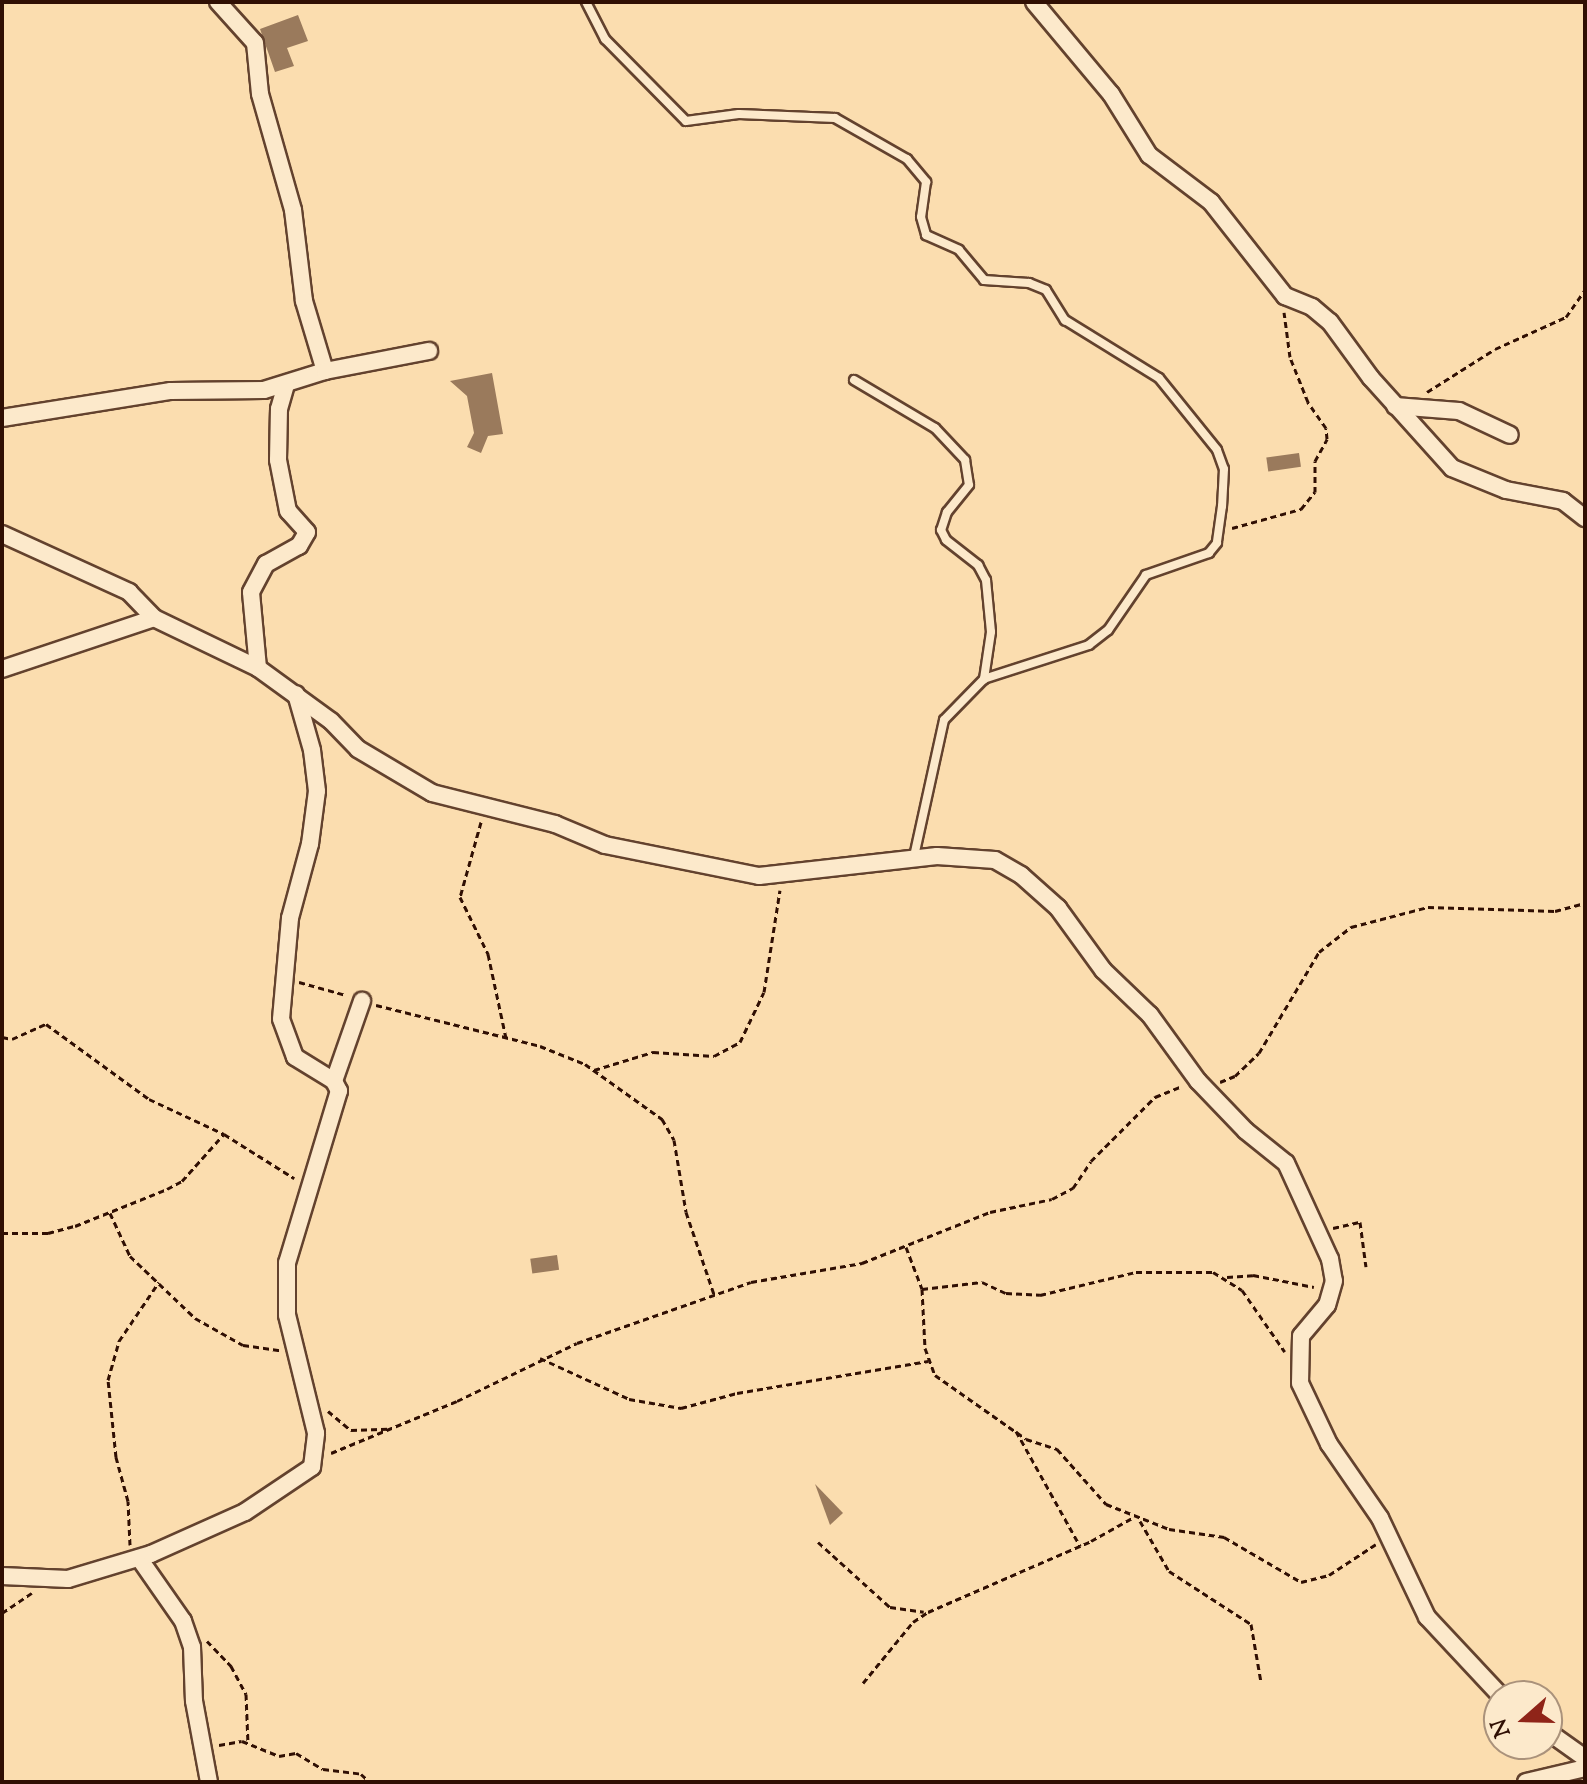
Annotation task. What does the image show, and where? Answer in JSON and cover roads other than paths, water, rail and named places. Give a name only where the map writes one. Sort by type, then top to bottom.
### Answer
[{"type":"street","points":[[218,2],[255,43],[262,101],[293,210],[304,301],[325,371]]},
{"type":"street","points":[[1034,2],[1111,94],[1149,155],[1211,202],[1285,296],[1312,307],[1330,322],[1452,468],[1506,490],[1563,501],[1585,518]]},
{"type":"street","points":[[2,418],[151,393],[254,391],[325,371],[429,351]]},
{"type":"street","points":[[258,668],[249,618],[251,592],[266,564],[296,548],[307,534],[288,511],[278,460],[279,409],[286,384]]},
{"type":"street","points":[[1401,406],[1459,411],[1510,435]]},
{"type":"street","points":[[2,534],[129,592],[154,618],[258,668],[296,694],[390,771],[432,793],[555,824],[605,845],[759,876],[914,857],[995,860],[1021,875],[1058,908],[1103,970],[1150,1015],[1202,1084],[1246,1131],[1282,1156],[1330,1259],[1332,1292],[1301,1336],[1297,1368],[1329,1444],[1388,1534],[1427,1617],[1486,1680]]},
{"type":"street","points":[[2,669],[154,618]]},
{"type":"street","points":[[296,694],[317,791],[310,844],[290,918],[281,1019],[286,1042],[295,1057],[334,1081]]},
{"type":"street","points":[[2,1576],[52,1579],[134,1559],[245,1512],[305,1473],[315,1456],[316,1433],[290,1334],[287,1263],[308,1186],[338,1108],[334,1081],[362,1001]]},
{"type":"street","points":[[134,1559],[183,1621],[192,1647],[201,1751],[209,1782]]},
{"type":"street","points":[[1563,1742],[1585,1758]]},
{"type":"street","points":[[1526,1782],[1585,1768]]},
{"type":"lane","points":[[586,2],[605,39],[686,121],[739,114],[835,118],[907,159],[926,182],[921,217],[926,235],[959,250],[984,280],[1029,283],[1046,290],[1065,320],[1159,378],[1196,419],[1224,469],[1217,543],[1209,553],[1146,575],[1108,630],[1089,645],[984,679],[944,720],[914,857]]},
{"type":"lane","points":[[854,380],[935,428],[965,460],[969,485],[947,512],[941,530],[946,540],[978,565],[986,580],[991,632],[984,679]]}]
